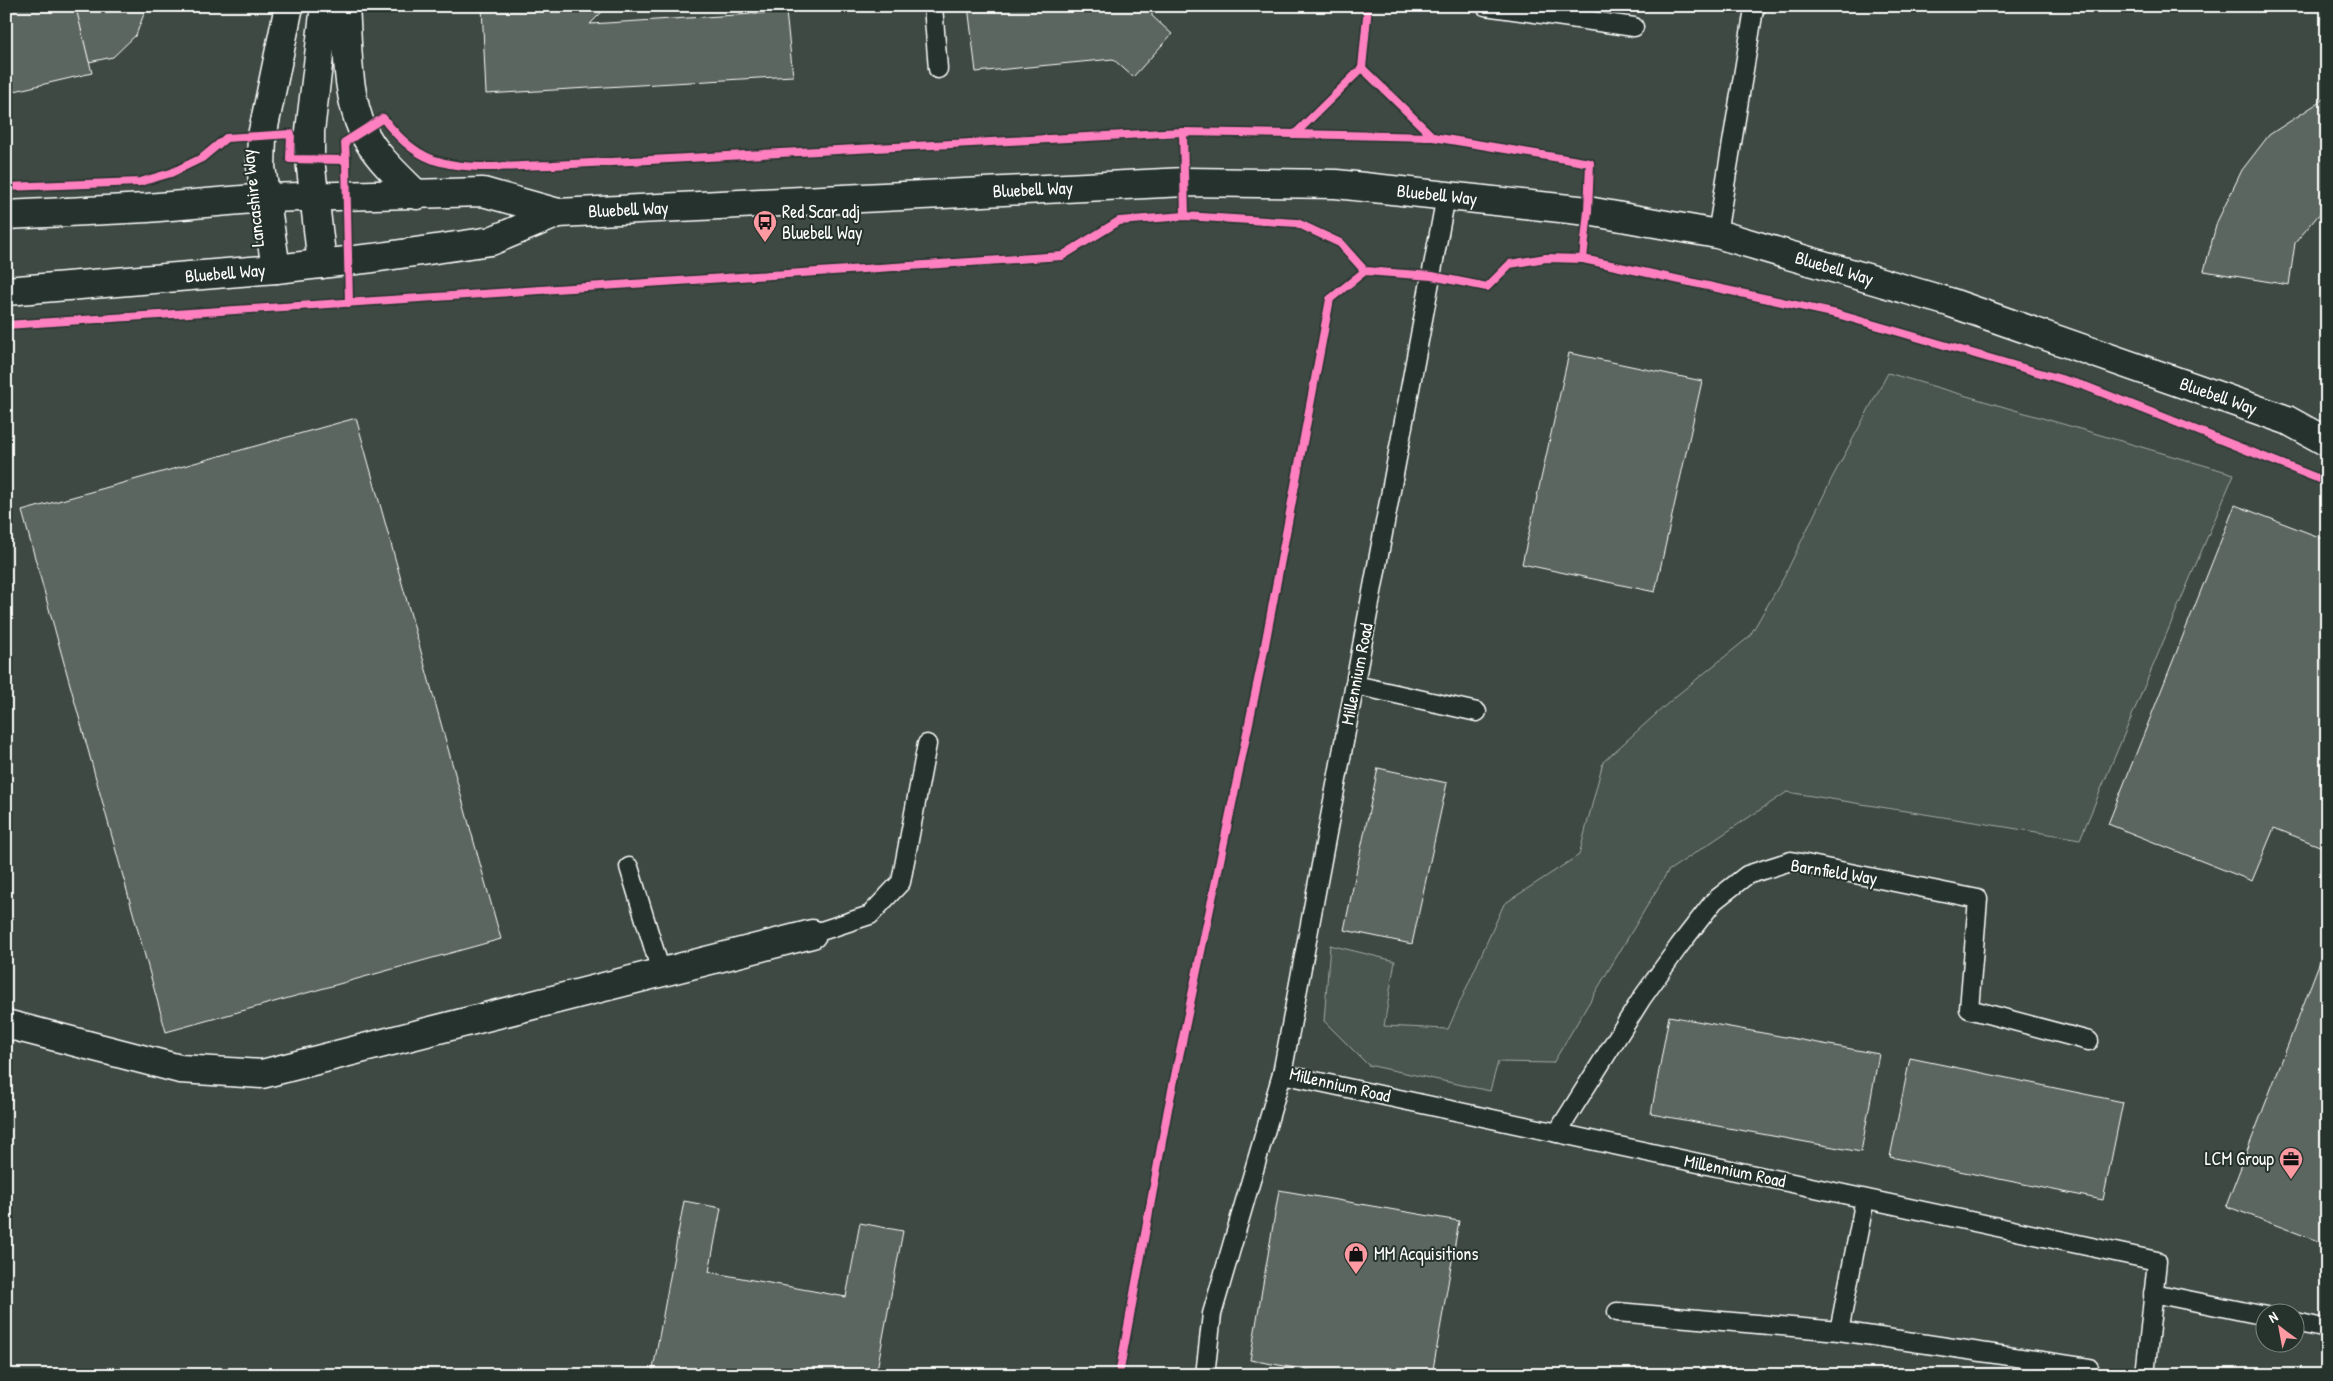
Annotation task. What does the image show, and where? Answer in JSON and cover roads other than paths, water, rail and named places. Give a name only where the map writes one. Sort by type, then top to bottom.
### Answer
[{"type":"main road","name":"Lancashire Way","points":[[276,269],[264,198],[261,167],[262,136],[289,6]]},
{"type":"main road","points":[[322,264],[314,197],[310,131],[325,6]]},
{"type":"main road","points":[[345,6],[353,102],[364,131],[394,172],[417,195]]},
{"type":"main road","name":"Bluebell Way","points":[[6,215],[147,208],[264,198],[483,192],[558,212],[1185,182],[1336,184],[1588,211],[1717,234],[1949,302],[2287,420]]},
{"type":"main road","name":"Bluebell Way","points":[[6,291],[276,269],[490,240],[558,212]]},
{"type":"main road","points":[[2287,420],[2327,420]]},
{"type":"main road","points":[[2287,420],[2327,442]]},
{"type":"main road","points":[[6,1024],[180,1069],[262,1074],[812,934]]},
{"type":"lane","points":[[933,6],[938,68]]},
{"type":"lane","points":[[1485,6],[1634,27]]},
{"type":"lane","points":[[1717,234],[1754,7]]},
{"type":"lane","name":"Millennium Road","points":[[1446,196],[1282,1074],[2157,1261],[2145,1375]]},
{"type":"lane","points":[[1355,685],[1478,712]]},
{"type":"lane","points":[[812,934],[870,915],[901,882],[927,744]]},
{"type":"lane","name":"Barnfield Way","points":[[1557,1132],[1642,998],[1714,901],[1747,875],[1791,861],[1978,899],[1969,1009],[2090,1041]]},
{"type":"lane","points":[[629,867],[660,972]]},
{"type":"lane","points":[[1205,1375],[1212,1314],[1282,1074]]},
{"type":"lane","points":[[1839,1331],[1865,1198]]},
{"type":"lane","points":[[2153,1293],[2256,1314]]},
{"type":"lane","points":[[1617,1312],[1839,1331],[2089,1368]]},
{"type":"lane","points":[[2306,1324],[2327,1329]]},
{"type":"place","name":"Red Scar adj Bluebell Way","points":[[765,243]]},
{"type":"place","name":"LCM Group","points":[[2291,1180]]},
{"type":"place","name":"MM Acquisitions","points":[[1356,1275]]}]
